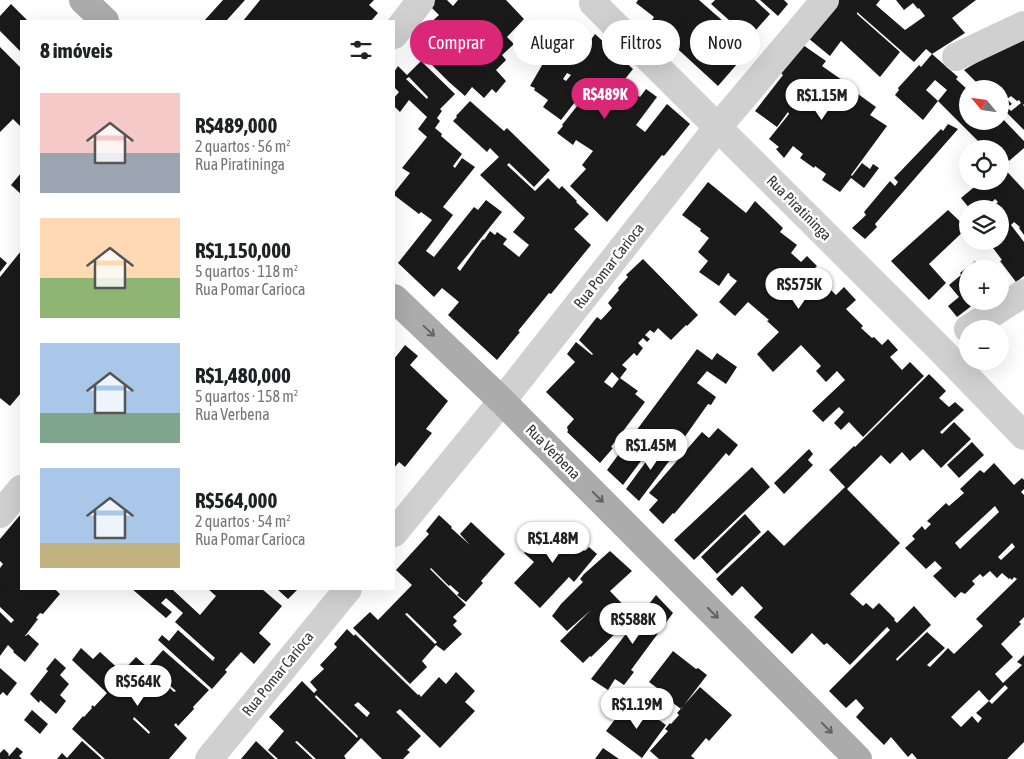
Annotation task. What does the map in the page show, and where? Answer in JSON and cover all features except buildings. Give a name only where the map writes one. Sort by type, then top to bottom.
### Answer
[{"type":"main road","points":[[83,0],[104,20]]},
{"type":"main road","name":"Rua Verbena","points":[[395,299],[502,401],[858,759]]},
{"type":"street","points":[[395,34],[421,0]]},
{"type":"street","name":"Rua Pomar Carioca","points":[[395,532],[502,401],[718,127],[825,0]]},
{"type":"street","name":"Rua Piratininga","points":[[593,3],[939,348],[1024,436]]},
{"type":"street","points":[[956,57],[1024,25]]},
{"type":"street","points":[[982,320],[1024,292]]},
{"type":"street","points":[[939,348],[959,335]]},
{"type":"street","points":[[0,514],[20,489]]},
{"type":"street","name":"Rua Pomar Carioca","points":[[209,759],[347,590]]}]
